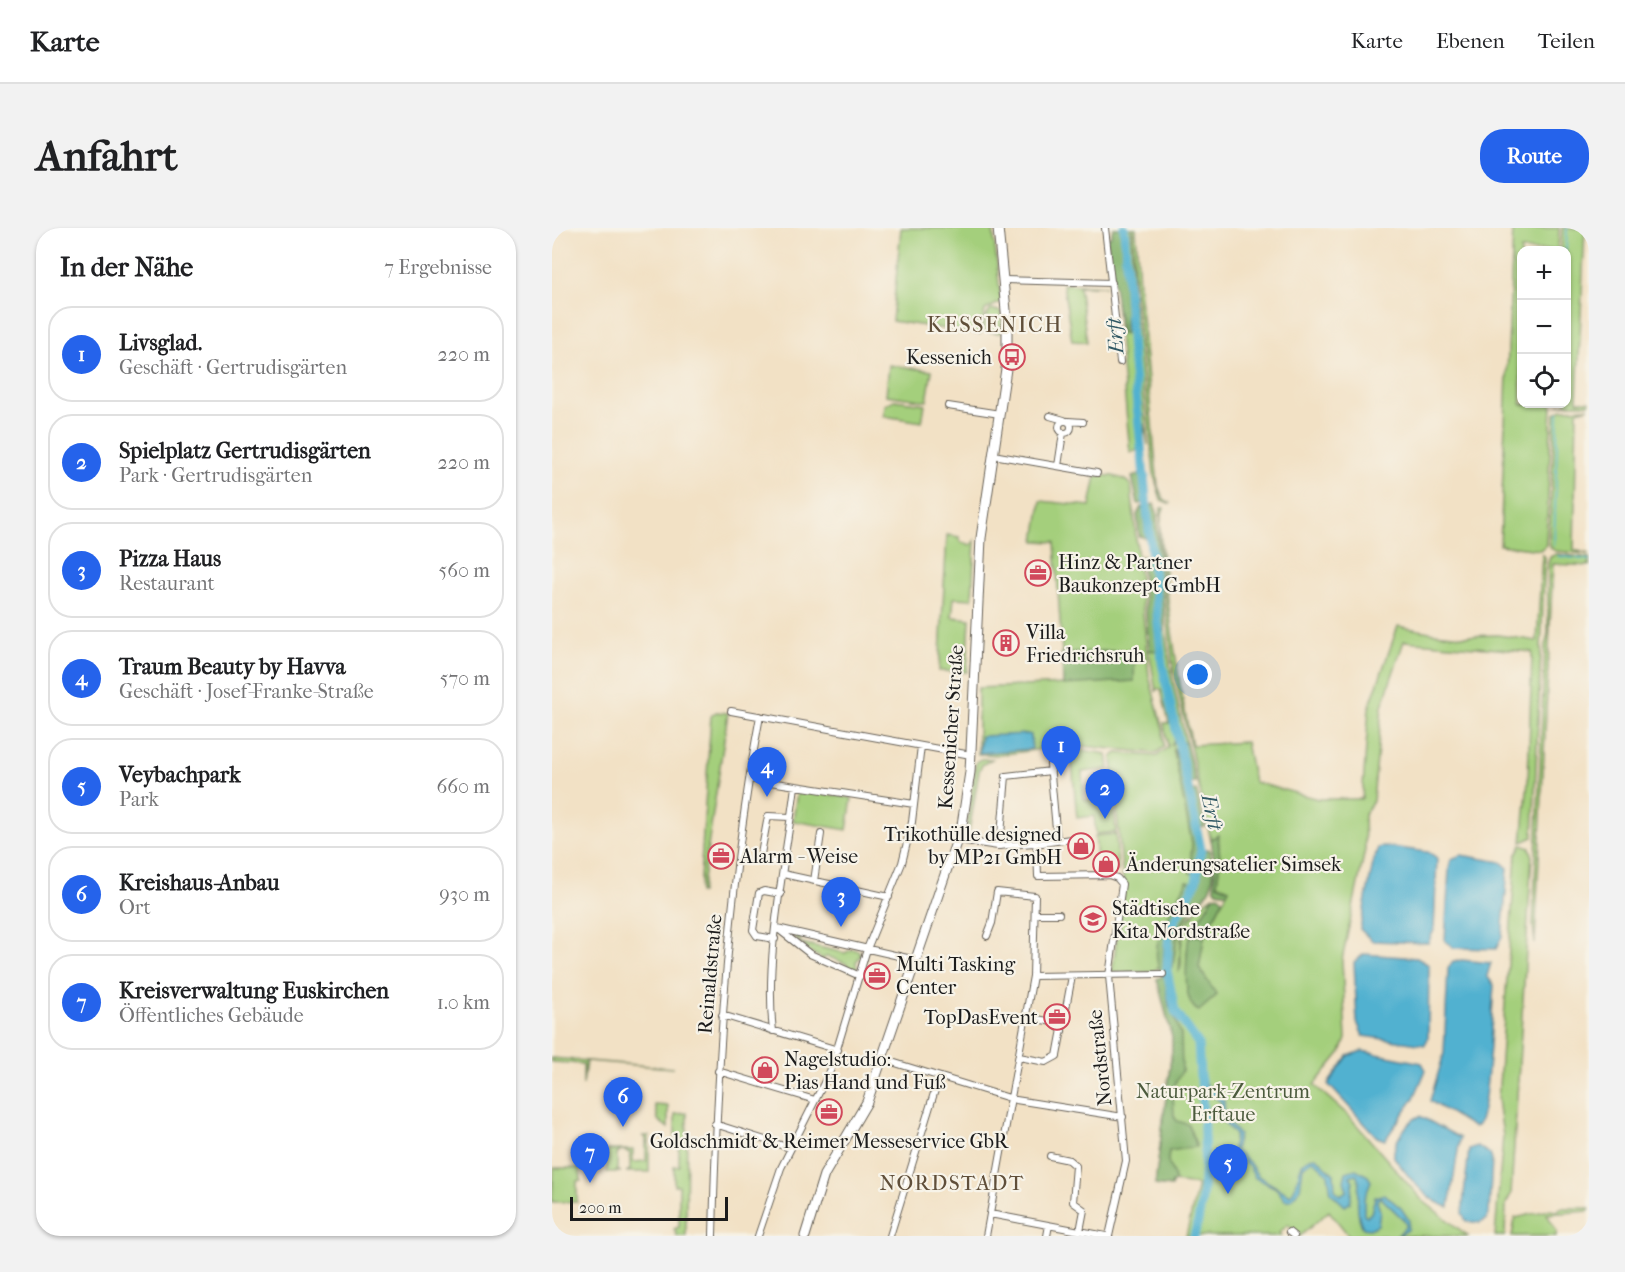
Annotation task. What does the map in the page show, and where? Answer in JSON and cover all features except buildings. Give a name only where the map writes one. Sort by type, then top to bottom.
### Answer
[{"type":"main road","name":"Kessenicher Straße","points":[[805,1236],[821,1182],[862,1112],[882,1059],[958,840],[968,794],[980,549],[1001,414],[1007,353],[1004,280],[998,228]]},
{"type":"street","points":[[1106,228],[1120,362]]},
{"type":"street","points":[[1004,280],[1112,283]]},
{"type":"street","points":[[948,406],[1001,414]]},
{"type":"street","points":[[1050,416],[1065,421],[1083,422]]},
{"type":"street","points":[[1058,466],[1064,433],[1059,426],[1065,421]]},
{"type":"street","points":[[993,455],[1097,473]]},
{"type":"street","points":[[731,711],[971,755]]},
{"type":"street","name":"Reinaldstraße","points":[[713,1236],[722,1015],[736,861],[760,716]]},
{"type":"street","points":[[758,1236],[790,1148],[838,1050],[867,949],[890,897],[906,849],[921,746]]},
{"type":"street","points":[[1000,846],[1006,776],[1050,767],[1057,840]]},
{"type":"street","points":[[750,779],[914,804]]},
{"type":"street","points":[[773,1031],[771,998],[776,939],[795,786]]},
{"type":"street","points":[[784,863],[763,859],[761,854],[766,817],[771,814],[790,817]]},
{"type":"street","points":[[814,881],[821,834]]},
{"type":"street","points":[[958,840],[1000,846],[1078,838]]},
{"type":"street","name":"Nordstraße","points":[[1035,844],[1038,876],[1108,875],[1117,878],[1122,889],[1109,976],[1126,1161],[1108,1236]]},
{"type":"street","points":[[783,874],[890,897]]},
{"type":"street","points":[[776,939],[757,936],[753,930],[759,893],[764,891],[781,894]]},
{"type":"street","points":[[986,1236],[1033,976],[1035,896],[998,892],[987,936]]},
{"type":"street","points":[[1035,914],[1059,914]]},
{"type":"street","points":[[777,928],[916,960]]},
{"type":"street","points":[[777,928],[785,937],[810,954],[860,976]]},
{"type":"street","points":[[1033,976],[1164,974]]},
{"type":"street","points":[[1019,1057],[1046,1062],[1057,1056],[1072,976]]},
{"type":"street","points":[[722,1015],[838,1050]]},
{"type":"street","points":[[1026,1017],[1053,1022],[1062,1031]]},
{"type":"street","points":[[882,1059],[1011,1099],[1123,1117]]},
{"type":"street","points":[[718,1071],[815,1100]]},
{"type":"street","points":[[890,1236],[939,1077]]},
{"type":"street","points":[[716,1124],[790,1148]]},
{"type":"street","points":[[1050,1156],[1069,1160],[1076,1166],[1073,1201],[1083,1210],[1080,1231]]},
{"type":"street","points":[[990,1215],[1108,1236]]},
{"type":"street","points":[[1047,1236],[1049,1225]]},
{"type":"green space","points":[[901,228],[993,228],[1001,302],[985,310],[980,334],[892,321]]},
{"type":"green space","points":[[1113,228],[1121,228],[1126,312],[1124,334],[1121,333],[1107,238],[1111,236]]},
{"type":"green space","points":[[1125,228],[1131,228],[1133,287],[1148,445],[1145,424],[1143,448],[1125,260]]},
{"type":"green space","points":[[1133,228],[1136,228],[1139,285],[1158,486],[1163,498],[1171,504],[1161,500],[1154,475],[1134,273]]},
{"type":"green space","points":[[1513,228],[1559,228],[1558,246],[1517,246],[1517,408],[1552,408],[1546,545],[1540,550],[1500,545]]},
{"type":"green space","points":[[1562,228],[1585,228],[1577,401],[1589,401],[1589,404],[1571,404],[1571,246],[1561,246]]},
{"type":"green space","points":[[1063,284],[1106,286],[1079,286],[1087,342],[1072,341]]},
{"type":"green space","points":[[1116,301],[1121,332],[1125,333],[1126,312],[1139,452],[1138,450],[1130,453]]},
{"type":"green space","points":[[991,309],[1002,312],[1001,333],[984,331],[986,317]]},
{"type":"green space","points":[[889,365],[932,371],[927,401],[886,395]]},
{"type":"green space","points":[[894,400],[925,404],[922,422],[884,416],[885,405]]},
{"type":"green space","points":[[1589,408],[1577,411],[1574,550],[1589,554],[1555,551],[1550,547],[1549,539],[1555,413],[1562,409]]},
{"type":"green space","points":[[1141,474],[1144,503],[1138,504],[1132,477]]},
{"type":"green space","points":[[1096,476],[1119,478],[1131,485],[1149,676],[1163,730],[1164,747],[1155,753],[1071,745],[999,755],[978,754],[978,688],[1134,681],[1134,650],[1062,653],[1055,542],[1035,541],[1041,501],[1090,506]]},
{"type":"green space","points":[[1154,504],[1157,512],[1165,619],[1165,630],[1160,631],[1149,515],[1149,506]]},
{"type":"green space","points":[[1141,507],[1145,509],[1146,538],[1139,536],[1137,515]]},
{"type":"green space","name":"Naturpark-Zentrum Erftaue","points":[[1160,524],[1176,659],[1192,745],[1246,742],[1254,782],[1318,799],[1362,799],[1369,708],[1398,626],[1435,633],[1463,636],[1498,635],[1537,641],[1542,554],[1545,557],[1533,837],[1522,842],[1528,781],[1532,652],[1404,641],[1382,706],[1373,801],[1364,815],[1365,850],[1342,960],[1346,1039],[1341,1052],[1314,1085],[1349,1116],[1422,1200],[1468,1236],[1349,1236],[1329,1211],[1300,1236],[1288,1225],[1279,1233],[1282,1236],[1186,1236],[1198,1185],[1173,1182],[1171,1187],[1155,1185],[1172,1050],[1172,1037],[1157,979],[1160,980],[1163,973],[1169,972],[1169,967],[1172,967],[1180,931],[1187,919],[1193,913],[1188,922],[1201,905],[1214,896],[1195,926],[1205,935],[1229,889],[1217,885],[1220,860],[1218,835],[1211,841],[1173,667],[1159,539]],"holes":[[[1186,927],[1182,940],[1181,966],[1179,971],[1181,938]],[[1204,938],[1199,968],[1187,990],[1187,951]]]},
{"type":"green space","points":[[947,535],[959,537],[961,542],[971,545],[975,540],[972,599],[954,598],[952,617],[970,619],[967,672],[939,671]]},
{"type":"green space","points":[[1556,554],[1589,558],[1589,566],[1553,564],[1535,943],[1533,925],[1545,647],[1548,633],[1548,563],[1550,557]]},
{"type":"green space","points":[[1141,556],[1149,559],[1158,648],[1156,651],[1149,650]]},
{"type":"green space","points":[[1165,630],[1186,743],[1181,744],[1166,674],[1160,631]]},
{"type":"green space","points":[[1158,648],[1175,736],[1171,746],[1175,740],[1186,789],[1173,747],[1192,843],[1190,873],[1196,872],[1193,882],[1187,881],[1161,930],[1158,968],[1151,972],[1112,972],[1124,889],[1112,757],[1117,753],[1157,756],[1168,747],[1164,723],[1169,723],[1161,690],[1156,688],[1156,692],[1149,650]]},
{"type":"green space","points":[[1135,650],[1134,681],[1063,685],[1062,653]]},
{"type":"green space","points":[[716,712],[728,713],[701,893],[699,893],[711,716]]},
{"type":"green space","points":[[1186,743],[1196,782],[1190,783],[1181,744]]},
{"type":"green space","points":[[1173,747],[1192,811],[1197,851],[1197,865],[1194,874],[1190,873],[1192,843]]},
{"type":"green space","points":[[1074,749],[1107,754],[1109,769],[1082,772],[1084,800],[1113,799],[1116,832],[1096,834],[1094,816],[1077,818],[1071,753],[1052,754]]},
{"type":"green space","points":[[981,759],[992,759],[982,765],[979,771],[968,838],[966,833],[976,762]]},
{"type":"green space","points":[[801,790],[852,798],[847,830],[793,821],[797,792]]},
{"type":"green space","points":[[1196,790],[1205,827],[1199,828],[1192,793]]},
{"type":"green space","points":[[1116,834],[1118,871],[1109,871],[1108,859],[1097,859],[1095,836]]},
{"type":"green space","points":[[1218,835],[1220,860],[1217,884],[1229,889],[1227,893],[1217,891],[1214,887],[1215,866],[1211,839]]},
{"type":"green space","points":[[1522,845],[1530,848],[1532,854],[1511,1194],[1506,1204],[1505,1236],[1495,1236],[1503,1136],[1498,1099],[1516,856]]},
{"type":"green space","points":[[1209,849],[1213,878],[1210,888],[1180,928],[1173,966],[1169,967],[1171,930],[1198,884],[1203,851]]},
{"type":"green space","points":[[1187,881],[1193,882],[1167,933],[1163,956],[1164,973],[1161,973],[1157,961],[1159,937]]},
{"type":"green space","points":[[1219,895],[1223,900],[1205,935],[1195,926],[1214,896]]},
{"type":"green space","points":[[790,933],[799,935],[801,943],[845,953],[852,949],[858,950],[861,955],[856,962],[857,969],[854,971],[847,968],[847,964],[827,956],[823,959],[810,952]]},
{"type":"green space","points":[[1196,935],[1204,937],[1199,968],[1217,995],[1199,1011],[1193,1007],[1190,1000],[1186,980],[1188,942],[1190,937]]},
{"type":"green space","points":[[1165,975],[1169,1008],[1170,1005],[1181,1035],[1182,1071],[1173,1094],[1174,1116],[1177,1121],[1188,1124],[1197,1147],[1169,1151],[1168,1161],[1176,1182],[1172,1182],[1171,1187],[1155,1185],[1172,1050],[1172,1037],[1157,979]]},
{"type":"green space","points":[[552,1058],[673,1068],[586,1061],[583,1085],[583,1064],[552,1062]]},
{"type":"green space","points":[[655,1105],[668,1106],[668,1128],[658,1120]]},
{"type":"green space","points":[[687,1113],[686,1236],[677,1236],[674,1229],[679,1227],[679,1185],[674,1185],[674,1166],[679,1166],[679,1138],[675,1137],[675,1114]]},
{"type":"green space","points":[[642,1136],[649,1136],[649,1172],[626,1172],[630,1170],[630,1153],[624,1150],[633,1150],[633,1162],[646,1161],[646,1138]]},
{"type":"green space","points":[[607,1150],[623,1150],[617,1153],[617,1170],[621,1172],[607,1172]]},
{"type":"green space","points":[[554,1168],[580,1168],[581,1181],[577,1181],[577,1202],[552,1202]]},
{"type":"green space","points":[[1560,1208],[1589,1208],[1589,1211],[1547,1214],[1557,1232],[1556,1236],[1512,1236],[1515,1218],[1548,1210],[1558,1211]]},
{"type":"water","points":[[1031,735],[1032,749],[979,753],[981,736]]},
{"type":"water","points":[[1383,846],[1428,852],[1437,858],[1434,930],[1428,943],[1372,941],[1360,929],[1374,858],[1378,848]]},
{"type":"water","points":[[1461,855],[1501,862],[1508,868],[1502,937],[1496,949],[1454,948],[1445,941],[1449,868],[1451,859]]},
{"type":"water","points":[[1364,954],[1417,958],[1429,965],[1428,1038],[1425,1045],[1363,1036],[1357,1022],[1354,962]]},
{"type":"water","points":[[1454,961],[1491,963],[1487,976],[1494,985],[1484,1103],[1481,1118],[1477,1126],[1473,1127],[1430,1101],[1444,1053],[1448,968]]},
{"type":"water","points":[[1362,1051],[1422,1063],[1426,1070],[1414,1098],[1385,1140],[1377,1137],[1328,1084],[1348,1056]]},
{"type":"water","points":[[1199,1066],[1205,1083],[1224,1100],[1225,1118],[1239,1135],[1235,1150],[1249,1162],[1258,1176],[1290,1195],[1294,1190],[1301,1166],[1309,1158],[1316,1157],[1334,1174],[1335,1190],[1340,1195],[1347,1191],[1344,1181],[1346,1172],[1356,1169],[1368,1176],[1371,1181],[1364,1199],[1364,1214],[1367,1216],[1371,1213],[1375,1197],[1384,1194],[1401,1208],[1409,1220],[1408,1230],[1397,1236],[1406,1226],[1405,1221],[1380,1197],[1377,1201],[1380,1211],[1378,1225],[1370,1229],[1363,1228],[1358,1212],[1359,1182],[1356,1174],[1350,1176],[1353,1181],[1350,1203],[1345,1206],[1331,1193],[1328,1174],[1313,1160],[1303,1167],[1300,1189],[1291,1200],[1285,1200],[1276,1188],[1255,1178],[1249,1167],[1232,1151],[1235,1135],[1222,1120],[1221,1102],[1201,1086],[1196,1072]]},
{"type":"water","points":[[1420,1116],[1460,1138],[1449,1207],[1426,1194],[1394,1157],[1395,1146],[1401,1134]]},
{"type":"water","points":[[1477,1146],[1490,1154],[1492,1160],[1489,1212],[1486,1220],[1480,1223],[1466,1221],[1462,1213],[1469,1149]]},
{"type":"waterway","name":"Erft","points":[[1124,228],[1132,353],[1162,663],[1201,849],[1196,882],[1169,931],[1167,970],[1175,1011],[1198,1043],[1200,1076]]},
{"type":"waterway","points":[[1566,246],[1567,228]]},
{"type":"waterway","points":[[1554,546],[1558,412]]},
{"type":"waterway","name":"Erft","points":[[1143,475],[1149,476]]},
{"type":"waterway","points":[[1558,556],[1589,560]]},
{"type":"waterway","name":"Erft","points":[[1187,1029],[1191,1026]]},
{"type":"waterway","points":[[1194,1236],[1204,1178],[1201,1079]]},
{"type":"place","name":"Kessenich","points":[[1012,357]]},
{"type":"place","name":"Hinz & Partner Baukonzept GmbH","points":[[1038,573]]},
{"type":"place","name":"Villa Friedrichsruh","points":[[1006,643]]},
{"type":"place","name":"Livsglad.","points":[[1061,776]]},
{"type":"place","name":"Traum Beauty by Havva","points":[[767,797]]},
{"type":"place","name":"Spielplatz Gertrudisgärten","points":[[1105,819]]},
{"type":"place","name":"Trikothülle designed by MP21 GmbH","points":[[1081,846]]},
{"type":"place","name":"Alarm - Weise","points":[[721,856]]},
{"type":"place","name":"Änderungsatelier Simsek","points":[[1106,864]]},
{"type":"place","name":"Städtische Kita Nordstraße","points":[[1093,919]]},
{"type":"place","name":"Pizza Haus","points":[[841,927]]},
{"type":"place","name":"Multi Tasking Center","points":[[877,976]]},
{"type":"place","name":"TopDasEvent","points":[[1057,1017]]},
{"type":"place","name":"Nagelstudio: Pias Hand und Fuß","points":[[765,1070]]},
{"type":"place","name":"Goldschmidt & Reimer Messeservice GbR","points":[[829,1112]]},
{"type":"place","name":"Kreishaus-Anbau","points":[[623,1127]]},
{"type":"place","name":"Kreisverwaltung Euskirchen","points":[[590,1183]]},
{"type":"place","name":"Veybachpark","points":[[1228,1194]]},
{"type":"district","name":"KESSENICH","points":[[995,325]]},
{"type":"district","name":"NORDSTADT","points":[[952,1183]]}]
